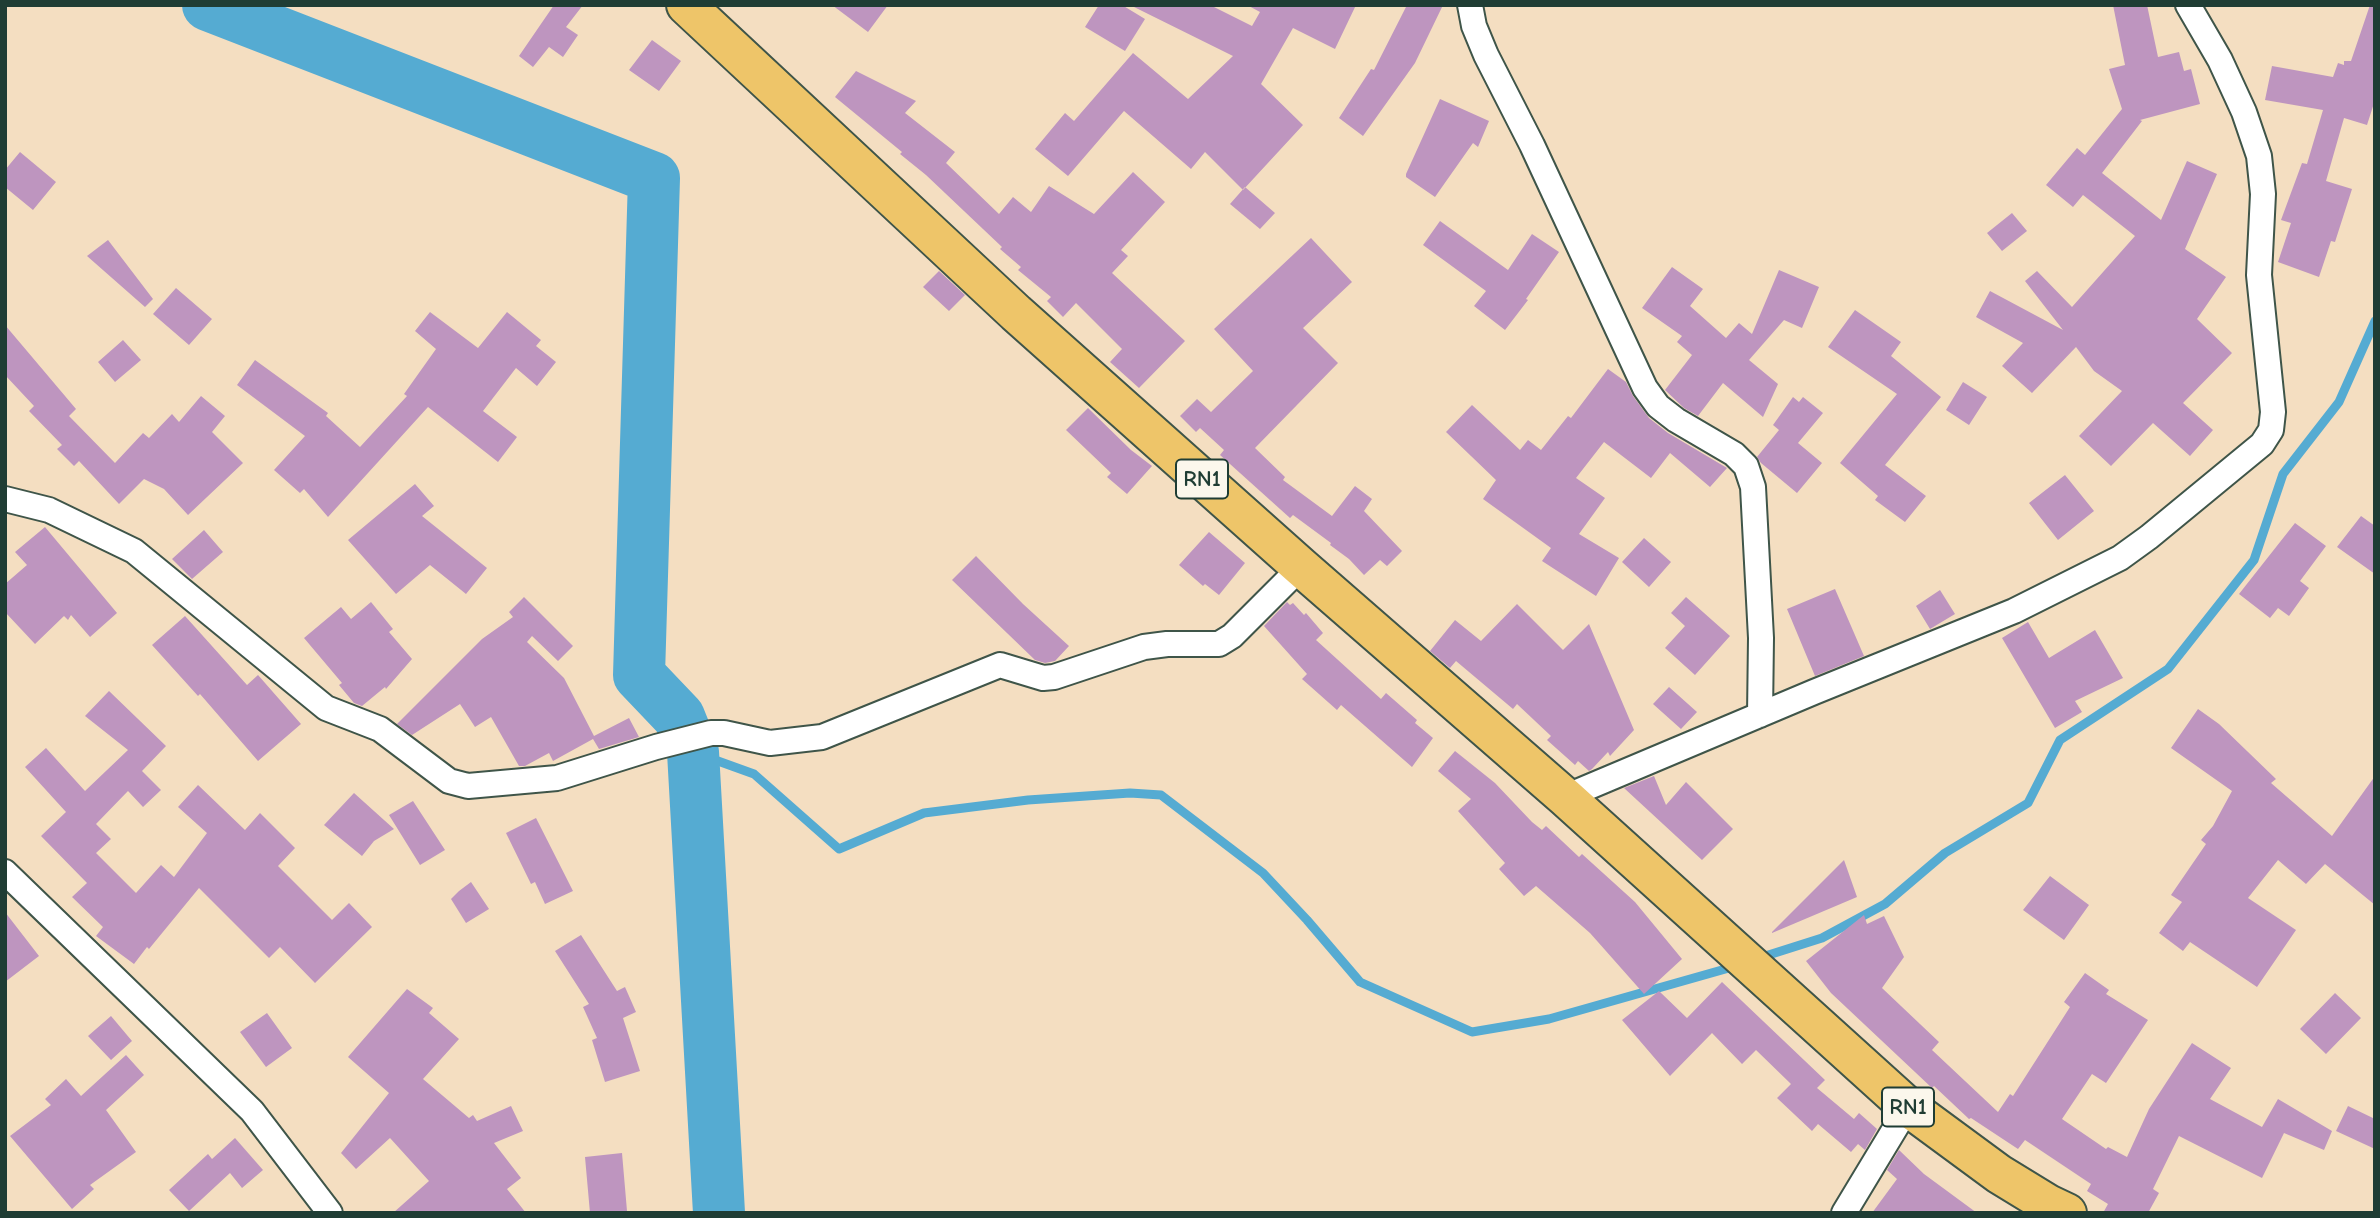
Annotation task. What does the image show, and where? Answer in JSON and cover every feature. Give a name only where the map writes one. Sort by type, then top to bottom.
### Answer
[{"type":"highway","name":"RN1","points":[[686,5],[1016,313],[1565,797],[1908,1107],[1999,1174],[2067,1213]]},
{"type":"street","points":[[1470,5],[1474,26],[1486,55],[1532,145],[1645,388],[1658,406],[1676,420],[1734,454],[1746,466],[1753,487],[1761,638],[1760,715]]},
{"type":"street","points":[[1565,797],[2014,611],[2120,558],[2262,444],[2271,430],[2273,412],[2259,275],[2263,194],[2259,156],[2244,112],[2220,60],[2188,5]]},
{"type":"street","points":[[5,499],[49,510],[134,551],[326,708],[380,729],[458,785],[468,786],[557,778],[711,733],[724,733],[770,743],[822,737],[1000,664],[1043,678],[1054,677],[1143,648],[1219,644],[1232,636],[1301,567]]},
{"type":"street","points":[[5,872],[252,1111],[330,1213]]},
{"type":"street","points":[[1844,1213],[1908,1107]]},
{"type":"building","points":[[554,5],[583,5],[566,27],[578,35],[563,57],[549,47],[533,67],[519,56]]},
{"type":"building","points":[[832,5],[888,5],[868,32]]},
{"type":"building","points":[[1099,5],[1122,5],[1145,19],[1125,51],[1085,27]]},
{"type":"building","points":[[1130,5],[1210,5],[1252,26],[1260,12],[1247,5],[1356,5],[1335,49],[1293,28],[1261,84],[1303,125],[1243,190],[1205,152],[1191,169],[1124,111],[1068,176],[1035,149],[1065,113],[1074,121],[1133,53],[1188,99],[1233,56]]},
{"type":"building","points":[[1407,5],[1443,5],[1415,63],[1363,136],[1339,118],[1371,69],[1374,70]]},
{"type":"building","points":[[2113,5],[2147,5],[2158,57],[2179,52],[2184,71],[2191,69],[2200,104],[2140,120],[2142,121],[2102,173],[2161,220],[2187,161],[2217,174],[2185,249],[2226,277],[2197,319],[2232,353],[2183,403],[2213,430],[2190,456],[2153,423],[2111,466],[2079,436],[2122,391],[2094,371],[2076,347],[2032,393],[2002,366],[2023,343],[1976,317],[1990,291],[2063,330],[2025,281],[2037,271],[2072,307],[2135,236],[2083,195],[2073,207],[2046,185],[2077,148],[2085,155],[2122,109],[2109,69],[2125,65]]},
{"type":"building","points":[[2370,5],[2375,5],[2375,100],[2367,125],[2344,118],[2326,181],[2352,189],[2335,242],[2331,241],[2319,277],[2278,262],[2291,223],[2281,220],[2302,163],[2307,164],[2323,110],[2265,100],[2272,66],[2333,77],[2338,63],[2344,65],[2344,61],[2351,61]]},
{"type":"building","points":[[652,40],[681,61],[659,91],[629,70]]},
{"type":"building","points":[[856,71],[916,101],[905,113],[955,152],[946,163],[999,214],[1013,197],[1031,212],[1049,186],[1094,214],[1133,172],[1165,202],[1121,250],[1128,256],[1112,273],[1185,341],[1139,388],[1110,362],[1122,349],[1076,303],[1063,317],[1047,301],[1051,297],[1018,270],[1021,267],[1000,249],[1002,247],[900,154],[902,152],[835,97]]},
{"type":"building","points":[[1440,99],[1489,121],[1478,147],[1473,143],[1435,197],[1406,177],[1406,174]]},
{"type":"building","points":[[20,152],[56,182],[33,210],[5,187],[5,170]]},
{"type":"building","points":[[1245,187],[1275,213],[1260,229],[1230,204]]},
{"type":"building","points":[[2012,213],[2027,231],[2002,251],[1987,233]]},
{"type":"building","points":[[1440,221],[1508,270],[1532,234],[1559,252],[1505,330],[1474,306],[1486,291],[1423,245]]},
{"type":"building","points":[[1311,238],[1352,282],[1303,328],[1338,363],[1255,448],[1285,477],[1283,480],[1332,516],[1355,486],[1372,499],[1364,511],[1402,551],[1387,566],[1380,560],[1364,575],[1330,545],[1331,543],[1293,515],[1290,518],[1220,455],[1224,450],[1200,428],[1196,432],[1180,416],[1197,399],[1211,412],[1253,371],[1214,329]]},
{"type":"building","points":[[108,240],[153,299],[145,307],[87,256]]},
{"type":"building","points":[[1672,267],[1703,289],[1690,306],[1726,338],[1739,323],[1752,334],[1779,270],[1819,287],[1802,328],[1784,320],[1749,360],[1778,384],[1763,417],[1723,383],[1698,416],[1684,408],[1665,390],[1692,355],[1677,342],[1682,336],[1642,308]]},
{"type":"building","points":[[939,271],[965,295],[949,311],[923,287]]},
{"type":"building","points":[[176,288],[212,319],[189,345],[153,314]]},
{"type":"building","points":[[1855,310],[1901,342],[1891,356],[1941,397],[1885,465],[1926,496],[1905,522],[1875,500],[1878,496],[1840,463],[1897,394],[1828,347]]},
{"type":"building","points":[[430,312],[478,348],[507,312],[541,340],[536,346],[556,362],[537,386],[516,368],[483,411],[517,437],[498,462],[428,407],[328,517],[304,489],[300,493],[274,470],[305,436],[237,385],[255,360],[328,413],[326,416],[360,447],[407,396],[404,394],[436,349],[415,331]]},
{"type":"building","points":[[5,325],[76,409],[69,416],[115,463],[143,433],[149,438],[172,414],[179,422],[201,396],[225,416],[212,432],[243,463],[188,515],[164,489],[144,479],[119,504],[79,461],[74,466],[57,449],[62,445],[29,411],[34,406],[5,375]]},
{"type":"building","points":[[123,340],[141,360],[115,382],[98,362]]},
{"type":"building","points":[[1608,369],[1626,382],[1649,418],[1668,433],[1727,468],[1710,487],[1670,453],[1651,478],[1604,442],[1576,478],[1605,498],[1579,534],[1619,558],[1596,596],[1542,561],[1551,548],[1483,499],[1496,480],[1446,432],[1472,405],[1520,450],[1528,440],[1541,450],[1568,416],[1571,418]]},
{"type":"building","points":[[1963,382],[1987,397],[1969,425],[1946,410]]},
{"type":"building","points":[[1793,397],[1799,402],[1803,397],[1823,413],[1798,443],[1822,463],[1797,493],[1757,457],[1779,430],[1773,425]]},
{"type":"building","points":[[1088,408],[1131,450],[1152,466],[1127,494],[1107,477],[1111,473],[1066,430]]},
{"type":"building","points":[[2065,475],[2094,511],[2058,540],[2029,503]]},
{"type":"building","points":[[415,484],[434,506],[422,516],[487,568],[466,594],[430,565],[396,594],[348,540]]},
{"type":"building","points":[[2361,516],[2375,526],[2375,574],[2337,547]]},
{"type":"building","points":[[2295,523],[2326,546],[2300,581],[2309,588],[2289,616],[2278,608],[2270,618],[2239,594]]},
{"type":"building","points":[[45,527],[117,613],[90,637],[71,615],[68,620],[64,616],[35,644],[5,612],[5,584],[27,565],[15,552]]},
{"type":"building","points":[[204,530],[223,552],[192,579],[172,559]]},
{"type":"building","points":[[1209,532],[1245,563],[1219,595],[1205,584],[1203,586],[1179,565]]},
{"type":"building","points":[[1644,538],[1671,562],[1649,587],[1622,562]]},
{"type":"building","points":[[976,556],[1069,646],[1055,661],[1045,663],[1035,660],[952,580]]},
{"type":"building","points":[[1835,589],[1864,656],[1815,676],[1787,609]]},
{"type":"building","points":[[1940,590],[1955,614],[1930,629],[1916,606]]},
{"type":"building","points":[[524,597],[573,646],[558,661],[532,636],[527,642],[564,678],[594,736],[629,718],[639,737],[599,749],[593,739],[553,761],[549,753],[525,766],[519,766],[491,717],[475,727],[460,704],[412,735],[397,724],[482,639],[513,617],[509,612]]},
{"type":"building","points":[[1686,597],[1730,636],[1695,675],[1665,648],[1685,626],[1671,613]]},
{"type":"building","points":[[371,602],[393,629],[389,632],[412,659],[386,689],[385,687],[362,706],[354,703],[339,685],[342,683],[304,638],[341,607],[351,619]]},
{"type":"building","points":[[1287,602],[1290,605],[1293,603],[1304,615],[1306,613],[1323,633],[1316,640],[1381,699],[1386,693],[1433,738],[1412,767],[1341,705],[1337,710],[1302,679],[1307,674],[1264,626]]},
{"type":"building","points":[[1517,604],[1563,650],[1589,624],[1634,730],[1610,756],[1608,752],[1589,771],[1578,761],[1575,765],[1547,740],[1551,736],[1517,704],[1513,709],[1456,661],[1450,668],[1430,651],[1455,620],[1481,641]]},
{"type":"building","points":[[185,616],[247,685],[258,675],[301,724],[258,761],[200,694],[198,696],[152,645]]},
{"type":"building","points":[[2028,622],[2049,658],[2095,630],[2123,678],[2075,701],[2082,712],[2055,728],[2002,638]]},
{"type":"building","points":[[1669,687],[1697,712],[1681,729],[1653,704]]},
{"type":"building","points":[[109,691],[166,746],[142,771],[161,790],[143,807],[128,791],[96,824],[111,839],[96,853],[136,893],[161,865],[174,877],[207,833],[178,807],[198,785],[245,830],[260,813],[295,848],[278,866],[332,920],[349,903],[372,927],[315,983],[280,947],[269,958],[199,888],[134,964],[96,936],[103,927],[72,897],[87,883],[41,836],[66,812],[25,767],[46,748],[85,791],[128,750],[85,716]]},
{"type":"building","points":[[2198,709],[2219,724],[2276,779],[2271,783],[2332,836],[2375,776],[2375,905],[2325,864],[2306,884],[2278,860],[2248,898],[2296,930],[2257,987],[2190,942],[2183,951],[2159,933],[2182,902],[2171,895],[2206,844],[2201,840],[2213,826],[2232,791],[2171,748]]},
{"type":"building","points":[[1455,751],[1495,783],[1532,822],[1542,830],[1546,826],[1579,857],[1582,854],[1635,902],[1682,959],[1644,994],[1590,933],[1536,886],[1524,896],[1499,869],[1505,863],[1458,811],[1471,799],[1438,771]]},
{"type":"building","points":[[1654,776],[1666,805],[1686,782],[1733,829],[1702,860],[1624,788]]},
{"type":"building","points":[[354,793],[394,829],[374,841],[362,856],[324,825]]},
{"type":"building","points":[[413,801],[445,850],[420,865],[389,815]]},
{"type":"building","points":[[536,818],[573,891],[545,904],[535,882],[531,884],[506,833]]},
{"type":"building","points":[[1844,860],[1857,897],[1772,933],[1772,932]]},
{"type":"building","points":[[2050,876],[2089,905],[2064,940],[2023,910]]},
{"type":"building","points":[[471,882],[489,909],[466,923],[451,899]]},
{"type":"building","points":[[5,912],[39,956],[5,982]]},
{"type":"building","points":[[1864,915],[1867,924],[1884,916],[1904,957],[1882,988],[1939,1042],[1932,1050],[1998,1112],[2010,1094],[2013,1096],[2070,1007],[2064,1002],[2085,973],[2109,990],[2106,994],[2148,1020],[2106,1083],[2092,1074],[2062,1119],[2106,1149],[2108,1147],[2127,1157],[2149,1109],[2192,1043],[2231,1068],[2210,1099],[2262,1127],[2278,1099],[2332,1131],[2324,1150],[2284,1133],[2262,1178],[2179,1136],[2153,1189],[2159,1193],[2148,1213],[2103,1213],[2108,1204],[2087,1191],[2091,1184],[2025,1140],[2018,1149],[1969,1119],[1831,993],[1806,961]]},
{"type":"building","points":[[581,935],[617,991],[625,987],[636,1012],[623,1018],[640,1071],[605,1082],[592,1040],[597,1038],[583,1007],[589,1004],[555,951]]},
{"type":"building","points":[[1722,982],[1825,1080],[1817,1088],[1854,1119],[1859,1113],[1877,1129],[1865,1150],[1858,1144],[1851,1152],[1818,1124],[1812,1131],[1777,1098],[1791,1084],[1756,1050],[1742,1064],[1712,1033],[1670,1076],[1622,1020],[1659,991],[1687,1018]]},
{"type":"building","points":[[407,989],[433,1008],[429,1013],[459,1039],[423,1079],[469,1118],[473,1115],[477,1121],[511,1106],[523,1131],[494,1143],[521,1178],[507,1189],[526,1213],[393,1213],[429,1181],[390,1138],[356,1169],[341,1153],[389,1093],[348,1057]]},
{"type":"building","points":[[2335,993],[2361,1018],[2326,1054],[2300,1029]]},
{"type":"building","points":[[267,1013],[292,1048],[266,1067],[240,1032]]},
{"type":"building","points":[[111,1016],[132,1041],[111,1060],[88,1036]]},
{"type":"building","points":[[126,1055],[144,1075],[106,1110],[136,1152],[90,1185],[94,1189],[72,1209],[10,1136],[51,1105],[45,1099],[66,1079],[81,1096]]},
{"type":"building","points":[[2348,1106],[2375,1119],[2375,1149],[2336,1131]]},
{"type":"building","points":[[235,1138],[263,1170],[242,1188],[230,1173],[189,1211],[169,1190],[208,1154],[212,1159]]},
{"type":"building","points":[[1899,1150],[1924,1174],[1977,1213],[1872,1213],[1897,1179],[1887,1170]]},
{"type":"building","points":[[622,1153],[627,1211],[590,1213],[585,1157]]},
{"type":"waterway","points":[[208,5],[654,178],[639,675],[679,717],[693,752],[719,1213]]},
{"type":"waterway","points":[[1759,958],[1822,938],[1885,904],[1945,853],[2028,803],[2060,740],[2168,669],[2254,560],[2283,474],[2339,402],[2375,321]]},
{"type":"waterway","points":[[693,752],[754,774],[839,849],[924,813],[1028,800],[1130,793],[1161,795],[1263,873],[1360,982],[1472,1032],[1549,1019],[1736,966]]}]
